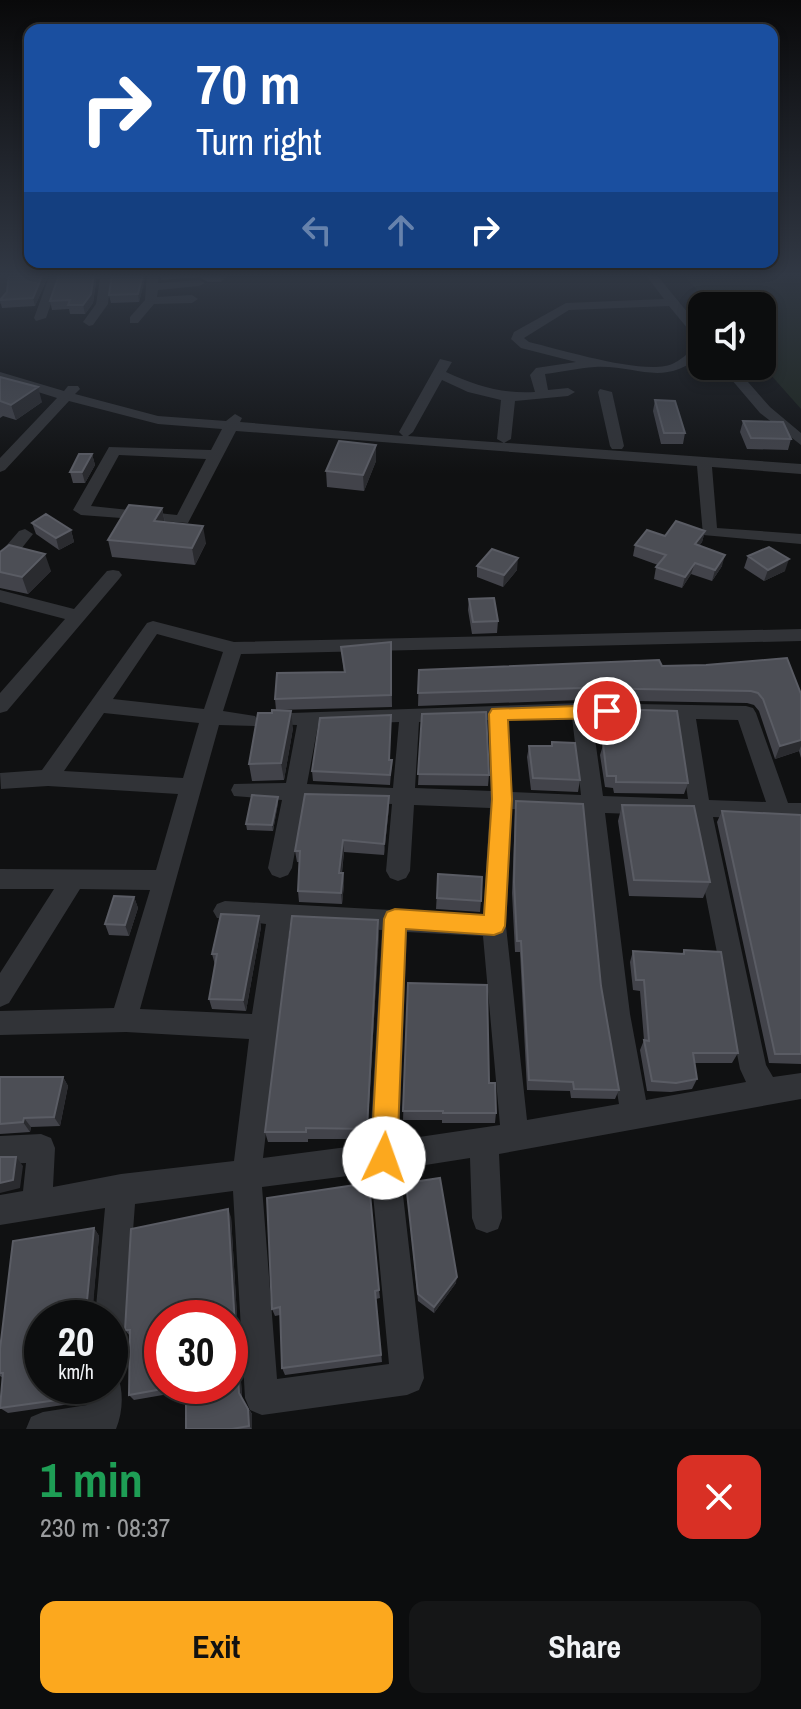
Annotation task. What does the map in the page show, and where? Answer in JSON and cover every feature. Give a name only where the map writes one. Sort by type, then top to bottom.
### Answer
[{"type":"street","points":[[519,341],[525,345],[596,363],[663,371],[688,360]]},
{"type":"street","points":[[543,395],[537,375],[541,371],[596,363]]},
{"type":"street","points":[[0,365],[158,420],[337,431],[704,462],[801,460]]},
{"type":"street","points":[[406,432],[442,367],[477,393],[508,398],[568,392]]},
{"type":"street","points":[[0,376],[71,391]]},
{"type":"street","points":[[739,380],[801,460]]},
{"type":"street","points":[[0,467],[71,391]]},
{"type":"street","points":[[605,392],[617,446]]},
{"type":"street","points":[[504,439],[508,398]]},
{"type":"street","points":[[214,455],[114,450],[81,510],[182,520],[232,423]]},
{"type":"street","points":[[337,431],[406,432],[801,460]]},
{"type":"street","points":[[704,462],[709,532],[801,539]]},
{"type":"street","points":[[0,564],[25,534]]},
{"type":"street","points":[[0,706],[113,575]]},
{"type":"street","points":[[0,596],[77,616]]},
{"type":"street","points":[[48,778],[153,627],[234,648],[801,635]]},
{"type":"street","points":[[127,1009],[234,648]]},
{"type":"street","points":[[99,705],[248,721]]},
{"type":"street","points":[[581,710],[595,803],[622,1057],[635,1115]]},
{"type":"street","points":[[242,790],[790,812],[746,713],[581,710],[269,719]]},
{"type":"street","points":[[498,714],[502,799],[494,926],[515,1137]]},
{"type":"street","points":[[685,714],[700,809],[753,1069],[766,1091]]},
{"type":"street","points":[[398,871],[409,717]]},
{"type":"street","points":[[280,868],[309,718]]},
{"type":"street","points":[[1,781],[48,778],[192,787]]},
{"type":"street","points":[[0,995],[74,878]]},
{"type":"street","points":[[0,879],[166,880]]},
{"type":"street","points":[[225,911],[494,926]]},
{"type":"street","points":[[280,912],[263,1027],[247,1175],[262,1398],[407,1378],[384,1158],[395,919]]},
{"type":"street","points":[[0,1023],[126,1020],[263,1027]]},
{"type":"street","points":[[0,1210],[121,1189],[384,1158],[801,1086]]},
{"type":"street","points":[[484,1142],[487,1218]]},
{"type":"street","points":[[0,1150],[41,1148],[37,1204]]},
{"type":"street","points":[[112,1300],[121,1189]]},
{"type":"street","points":[[43,1429],[103,1420],[104,1404]]},
{"type":"shaded area","points":[[776,341],[801,341],[801,409],[775,380]]},
{"type":"building","points":[[0,377],[38,387],[11,405],[0,401]]},
{"type":"building","points":[[655,400],[675,401],[685,433],[664,433]]},
{"type":"building","points":[[743,421],[783,422],[791,439],[751,438]]},
{"type":"building","points":[[339,441],[376,445],[363,475],[326,471]]},
{"type":"building","points":[[79,454],[92,454],[82,472],[70,472]]},
{"type":"building","points":[[129,505],[162,508],[154,521],[203,526],[192,548],[108,540]]},
{"type":"building","points":[[46,514],[71,530],[56,538],[32,523]]},
{"type":"building","points":[[676,521],[705,531],[695,544],[725,555],[715,570],[695,563],[685,577],[656,567],[666,555],[635,545],[647,530],[665,536]]},
{"type":"building","points":[[9,545],[45,554],[22,577],[0,572],[0,552]]},
{"type":"building","points":[[769,547],[789,559],[768,570],[748,556]]},
{"type":"building","points":[[492,549],[518,558],[504,575],[477,566]]},
{"type":"building","points":[[494,598],[498,621],[473,622],[469,599]]},
{"type":"building","points":[[391,642],[391,695],[275,699],[277,673],[345,672],[341,647]]},
{"type":"building","points":[[787,658],[801,694],[801,740],[780,746],[763,699],[751,691],[583,688],[418,693],[419,670],[659,660],[662,666],[706,665]]},
{"type":"building","points":[[606,709],[677,711],[688,783],[616,782],[616,776],[607,776],[603,743],[607,740]]},
{"type":"building","points":[[272,710],[291,711],[281,763],[249,764],[258,713],[272,713]]},
{"type":"building","points":[[486,712],[489,775],[418,774],[422,714]]},
{"type":"building","points":[[391,715],[390,775],[312,771],[320,718]]},
{"type":"building","points":[[552,742],[575,743],[580,780],[533,778],[529,746],[552,746]]},
{"type":"building","points":[[305,794],[389,796],[384,844],[343,840],[339,873],[343,873],[341,893],[298,891],[300,851],[295,851]]},
{"type":"building","points":[[252,795],[278,797],[272,825],[246,824]]},
{"type":"building","points":[[516,801],[583,804],[601,986],[619,1090],[574,1089],[573,1082],[529,1080],[521,941],[517,941],[514,882]]},
{"type":"building","points":[[622,805],[694,806],[710,882],[634,880]]},
{"type":"building","points":[[722,811],[801,815],[801,1054],[775,1054]]},
{"type":"building","points":[[438,874],[482,877],[481,901],[437,898]]},
{"type":"building","points":[[114,896],[134,897],[125,925],[105,924]]},
{"type":"building","points":[[221,914],[259,916],[243,1000],[209,999],[217,954],[212,954]]},
{"type":"building","points":[[292,916],[378,920],[367,1129],[306,1128],[306,1132],[265,1132]]},
{"type":"building","points":[[684,950],[721,952],[738,1053],[693,1053],[697,1079],[676,1083],[652,1081],[644,1040],[649,1041],[644,980],[636,980],[633,951],[684,954]]},
{"type":"building","points":[[408,983],[487,985],[489,1083],[495,1083],[496,1113],[403,1111]]},
{"type":"building","points":[[0,1077],[63,1077],[54,1117],[24,1118],[23,1122],[0,1124]]},
{"type":"building","points":[[0,1157],[16,1157],[13,1180],[0,1183]]},
{"type":"building","points":[[440,1178],[457,1277],[434,1307],[418,1294],[406,1183]]},
{"type":"building","points":[[369,1183],[379,1290],[375,1291],[381,1355],[282,1368],[280,1307],[272,1309],[267,1198]]},
{"type":"building","points":[[228,1209],[233,1300],[144,1300],[144,1392],[129,1395],[130,1330],[127,1300],[131,1229]]},
{"type":"building","points":[[94,1228],[87,1300],[24,1300],[24,1404],[28,1404],[0,1408],[3,1373],[0,1373],[0,1349],[13,1241]]},
{"type":"building","points":[[186,1404],[245,1404],[248,1409],[249,1426],[186,1429]]},
{"type":"route","points":[[384,1158],[395,919],[494,926],[502,799],[498,714],[607,711]]}]
